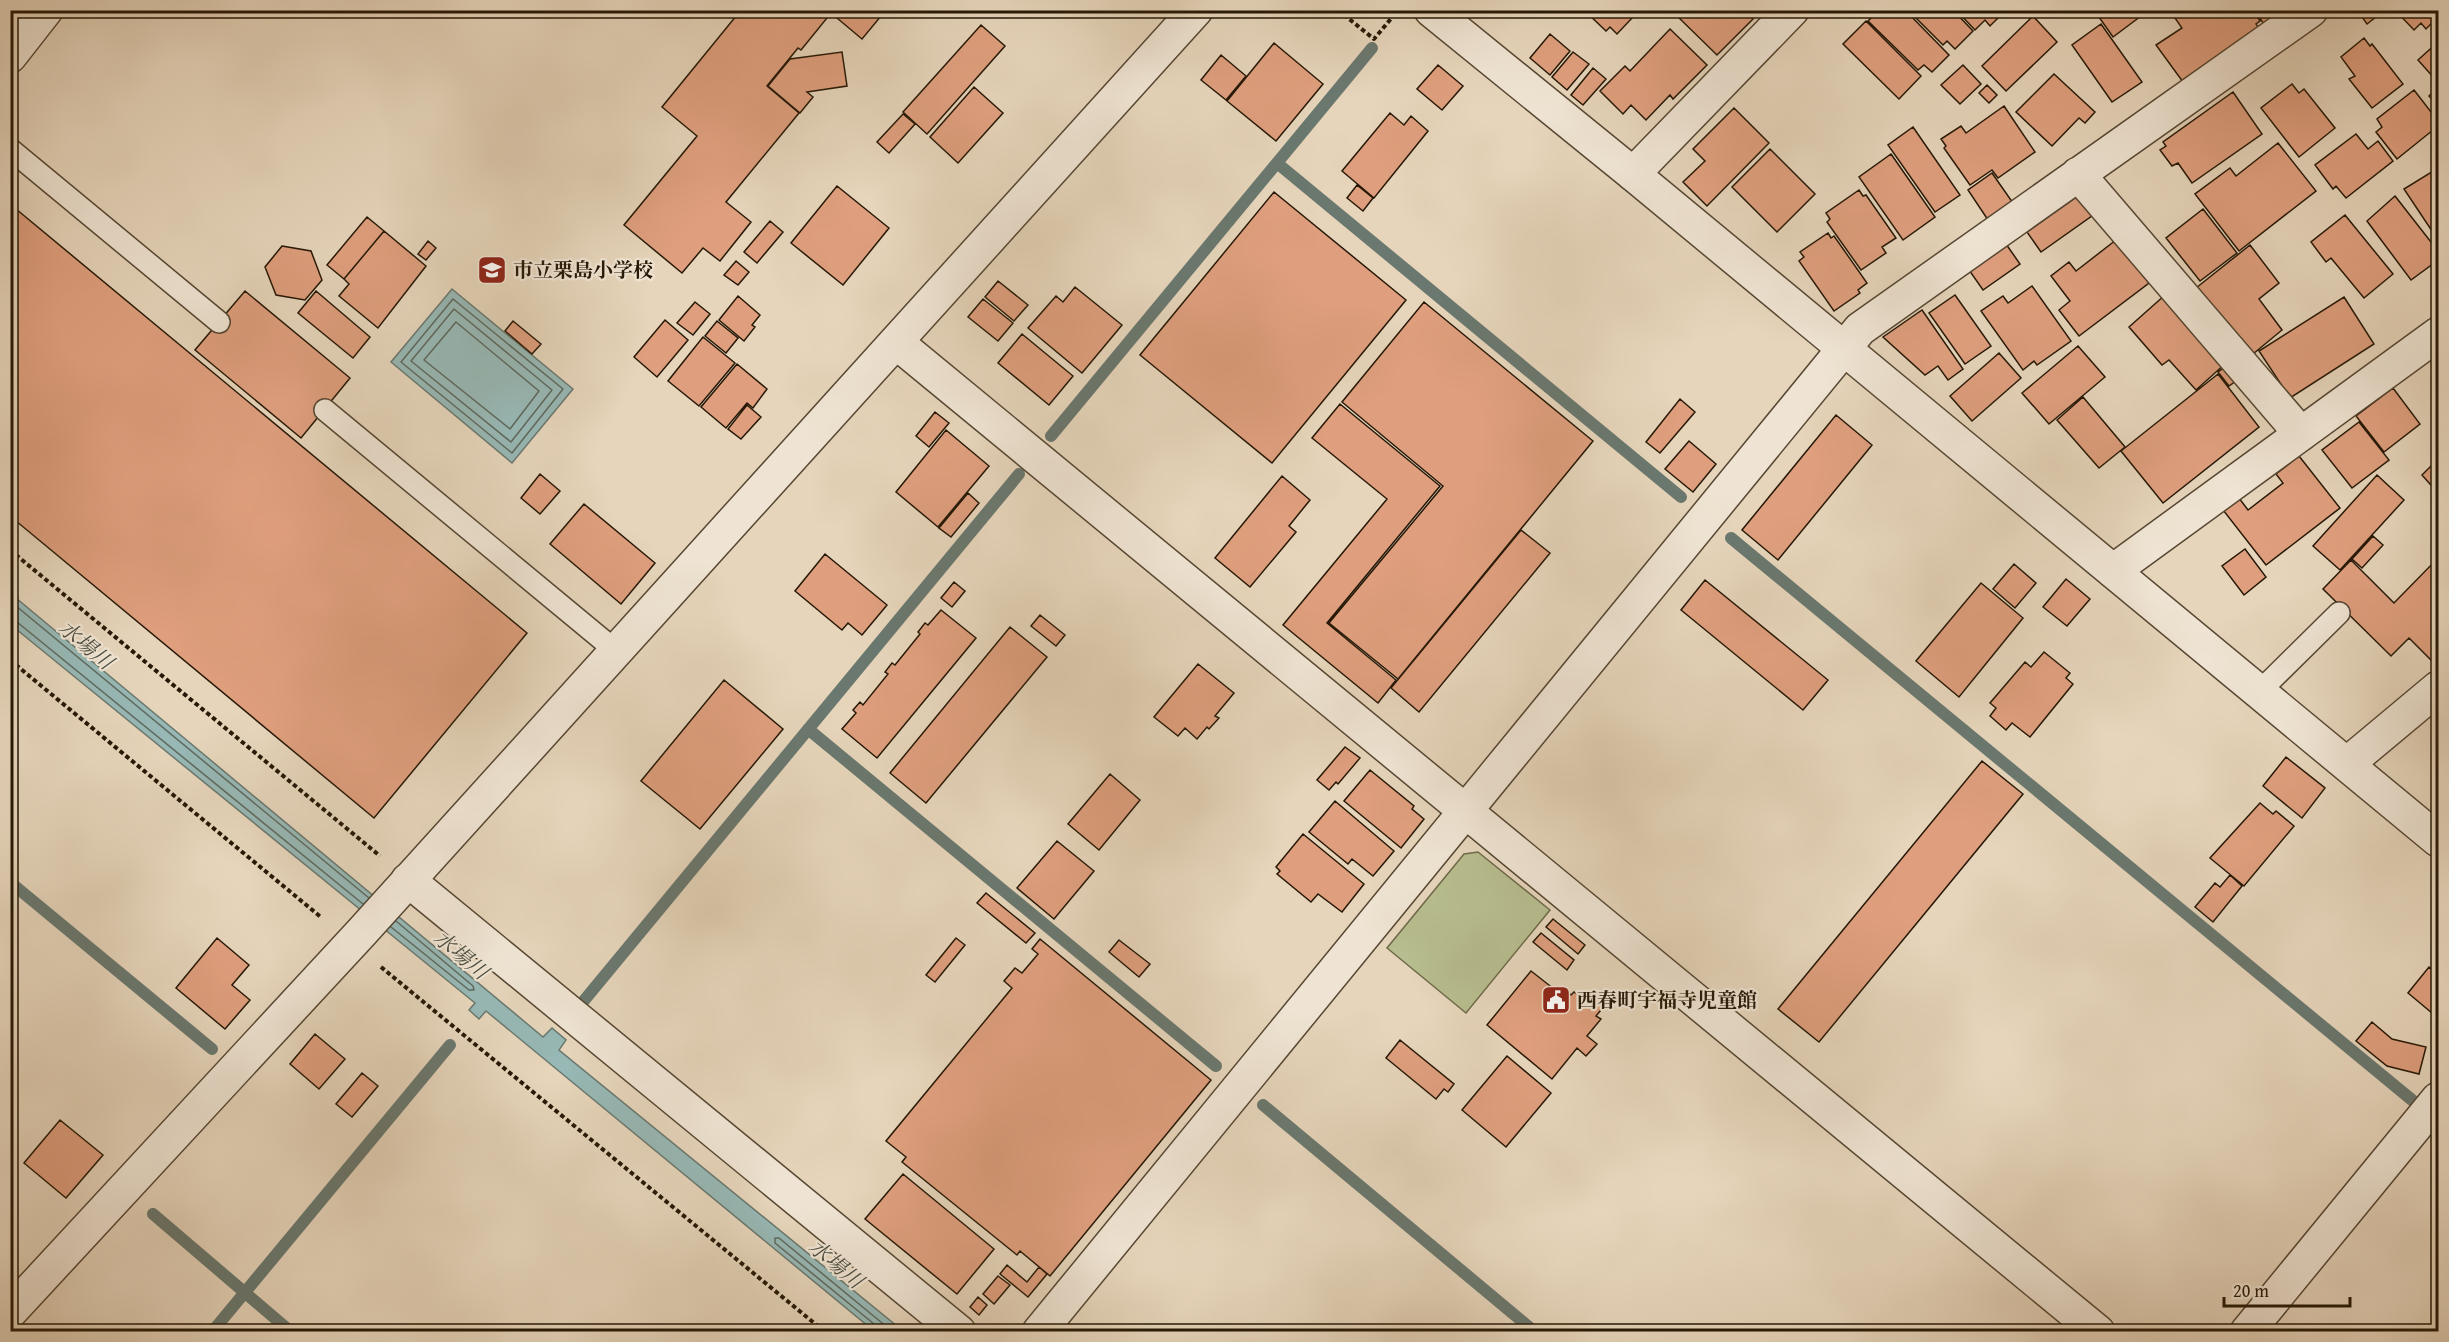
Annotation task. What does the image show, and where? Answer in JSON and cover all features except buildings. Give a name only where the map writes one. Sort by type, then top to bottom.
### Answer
[{"type":"street","points":[[10,56],[46,10]]},
{"type":"street","points":[[10,1312],[356,938],[1196,10]]},
{"type":"street","points":[[1431,10],[2439,840]]},
{"type":"street","points":[[1633,174],[1792,10]]},
{"type":"street","points":[[1039,1332],[1467,812],[1860,329],[2311,10]]},
{"type":"street","points":[[2078,174],[2301,434]]},
{"type":"street","points":[[2113,571],[2439,334]]},
{"type":"street","points":[[896,342],[2098,1332]]},
{"type":"street","points":[[2347,764],[2439,688]]},
{"type":"street","points":[[404,885],[959,1332]]},
{"type":"street","points":[[2247,1332],[2439,1099]]},
{"type":"lane","points":[[10,148],[219,322]]},
{"type":"lane","points":[[325,410],[616,651]]},
{"type":"lane","points":[[2259,692],[2339,613]]},
{"type":"path","points":[[1338,10],[1374,39],[1397,10]]},
{"type":"path","points":[[10,550],[404,885]]},
{"type":"path","points":[[10,660],[356,938],[825,1332]]},
{"type":"green space","points":[[1478,852],[1550,910],[1466,1013],[1387,948],[1464,854]]},
{"type":"water","points":[[452,289],[573,389],[512,463],[391,362]]},
{"type":"water","points":[[10,593],[543,1037],[552,1028],[566,1040],[559,1050],[903,1331],[874,1331],[486,1011],[479,1019],[469,1010],[475,1003],[11,625]]},
{"type":"waterway","points":[[1051,436],[1372,48]]},
{"type":"waterway","points":[[1277,163],[1681,497]]},
{"type":"waterway","points":[[582,1003],[1019,474]]},
{"type":"waterway","points":[[1731,538],[2412,1100]]},
{"type":"waterway","points":[[808,729],[1216,1066]]},
{"type":"waterway","points":[[10,882],[212,1049]]},
{"type":"waterway","points":[[212,1332],[450,1045]]},
{"type":"waterway","points":[[1263,1105],[1535,1332]]},
{"type":"waterway","points":[[153,1214],[291,1332]]},
{"type":"place","name":"市立栗島小学校","points":[[492,270]]},
{"type":"place","name":"西春町宇福寺児童館","points":[[1556,1000]]},
{"type":"water label","name":"水場川","points":[[86,645]]},
{"type":"water label","name":"水場川","points":[[461,955]]},
{"type":"water label","name":"水場川","points":[[836,1264]]}]
